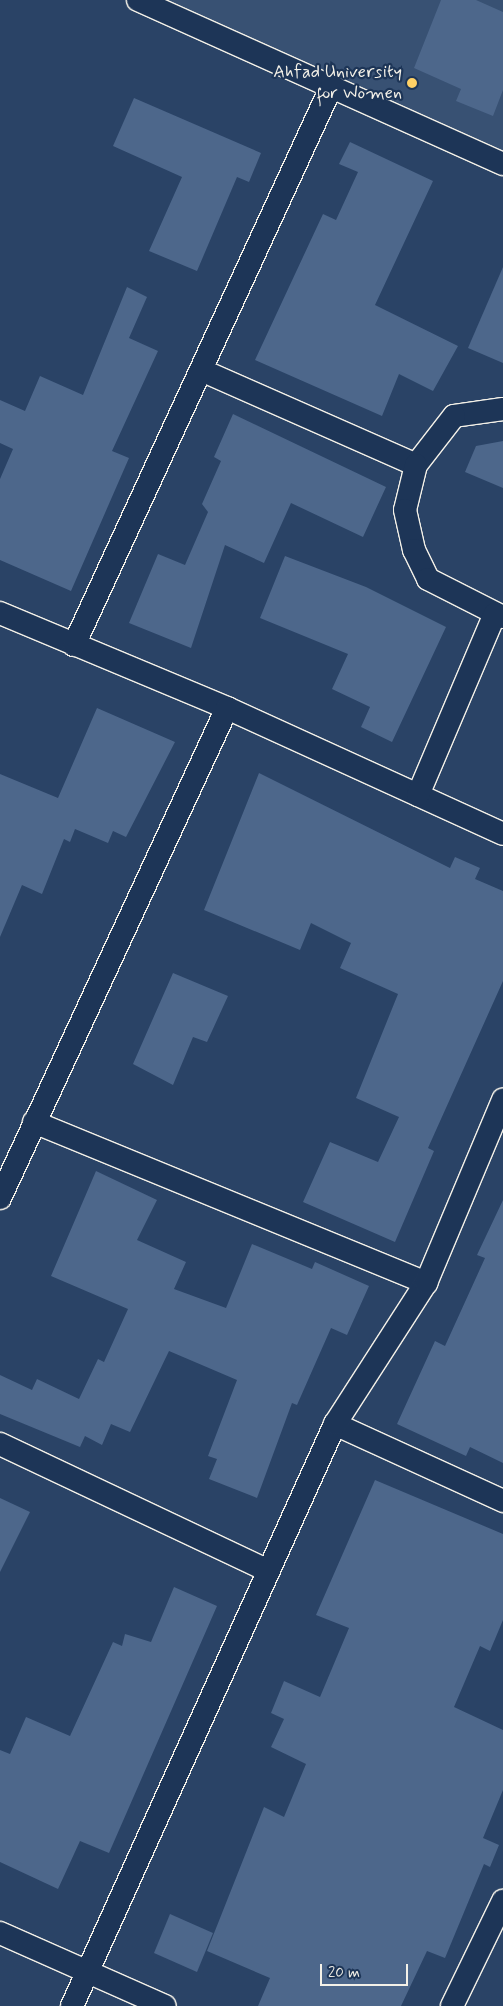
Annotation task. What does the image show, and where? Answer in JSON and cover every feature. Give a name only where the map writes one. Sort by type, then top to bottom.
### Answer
[{"type":"street","points":[[138,0],[332,85],[503,164]]},
{"type":"street","points":[[74,644],[332,85]]},
{"type":"street","points":[[201,370],[416,465]]},
{"type":"street","points":[[418,795],[499,615],[428,579],[414,550],[405,510],[416,465],[454,416],[503,409]]},
{"type":"street","points":[[0,613],[227,708],[503,834]]},
{"type":"street","points":[[0,1198],[227,708]]},
{"type":"street","points":[[72,2006],[335,1424],[426,1282],[503,1100]]},
{"type":"street","points":[[34,1122],[426,1282]]},
{"type":"street","points":[[335,1424],[503,1501]]},
{"type":"street","points":[[0,1444],[269,1571]]},
{"type":"street","points":[[452,2006],[503,1901]]},
{"type":"street","points":[[0,1933],[165,2006]]},
{"type":"shaded area","name":"Ahfad University for Women","points":[[139,0],[503,0],[503,166]]},
{"type":"building","points":[[441,0],[476,0],[503,12],[503,90],[493,116],[456,101],[461,89],[414,68]]},
{"type":"building","points":[[134,98],[261,153],[249,182],[237,177],[197,271],[149,251],[182,177],[113,146]]},
{"type":"building","points":[[350,142],[433,181],[375,305],[458,346],[433,391],[399,374],[382,416],[255,360],[323,214],[336,220],[358,172],[339,164]]},
{"type":"building","points":[[503,267],[503,363],[468,348]]},
{"type":"building","points":[[127,287],[147,297],[129,338],[158,351],[112,451],[129,458],[71,591],[0,560],[0,479],[13,449],[0,443],[0,400],[25,411],[40,376],[83,395]]},
{"type":"building","points":[[233,414],[386,487],[363,537],[291,503],[264,563],[225,545],[191,648],[129,623],[158,554],[185,565],[208,512],[202,504],[221,461],[214,457]]},
{"type":"building","points":[[503,441],[503,488],[465,472],[476,446]]},
{"type":"building","points":[[285,556],[366,587],[446,627],[392,742],[361,727],[370,707],[332,689],[348,654],[260,618]]},
{"type":"building","points":[[97,708],[175,742],[126,837],[113,831],[108,843],[75,829],[70,842],[64,839],[42,894],[22,885],[0,937],[0,774],[58,798]]},
{"type":"building","points":[[259,773],[450,868],[455,857],[480,868],[475,879],[503,891],[503,981],[428,1148],[434,1151],[395,1242],[303,1202],[330,1142],[378,1162],[399,1117],[356,1098],[398,994],[340,968],[351,943],[311,923],[300,950],[204,910]]},
{"type":"building","points":[[173,973],[228,996],[207,1042],[193,1037],[173,1085],[133,1064]]},
{"type":"building","points":[[96,1171],[157,1200],[137,1240],[186,1262],[174,1289],[226,1308],[252,1244],[312,1269],[315,1262],[369,1286],[347,1335],[331,1328],[297,1405],[292,1403],[257,1498],[209,1479],[217,1459],[208,1456],[237,1380],[169,1351],[130,1432],[111,1424],[102,1445],[85,1436],[80,1447],[0,1414],[0,1375],[32,1390],[37,1379],[79,1399],[98,1359],[104,1362],[128,1309],[51,1276]]},
{"type":"building","points":[[503,1200],[503,1463],[470,1447],[466,1456],[397,1424],[435,1341],[445,1346],[485,1258],[477,1255]]},
{"type":"building","points":[[375,1480],[503,1534],[503,1620],[490,1651],[480,1646],[454,1707],[503,1730],[503,1790],[483,1838],[499,1845],[490,1867],[484,1864],[445,1958],[427,1951],[401,2006],[258,2006],[270,1978],[207,1951],[264,1807],[284,1817],[306,1764],[271,1747],[284,1719],[271,1713],[284,1681],[320,1697],[349,1628],[316,1615]]},
{"type":"building","points":[[0,1498],[30,1512],[0,1572]]},
{"type":"building","points":[[174,1587],[217,1606],[109,1853],[80,1841],[58,1889],[0,1862],[0,1750],[10,1754],[26,1717],[70,1736],[113,1642],[122,1646],[125,1634],[151,1642]]},
{"type":"building","points":[[170,1914],[213,1933],[197,1972],[154,1953]]},
{"type":"place","name":"Ahfad University for Women","points":[[412,83]]}]
